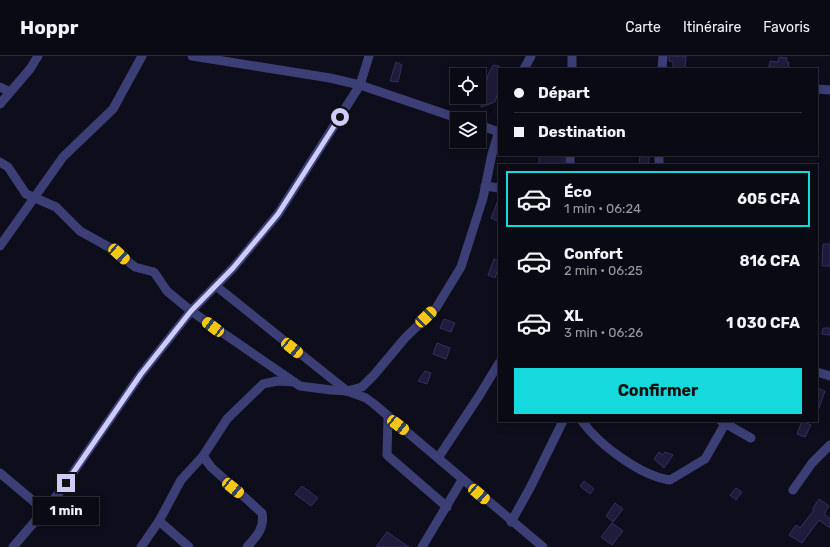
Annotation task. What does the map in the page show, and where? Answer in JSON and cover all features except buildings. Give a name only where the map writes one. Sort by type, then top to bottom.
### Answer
[{"type":"street","points":[[0,104],[38,56]]},
{"type":"street","points":[[0,246],[63,157],[113,108],[142,56]]},
{"type":"street","points":[[192,56],[233,60],[330,78],[360,85],[450,116]]},
{"type":"street","points":[[13,547],[46,511],[141,374],[191,311],[233,268],[278,214],[360,85],[369,56]]},
{"type":"street","points":[[525,68],[531,56]]},
{"type":"street","points":[[572,56],[572,68]]},
{"type":"street","points":[[662,68],[663,56]]},
{"type":"street","points":[[0,87],[10,92]]},
{"type":"street","points":[[818,89],[830,90]]},
{"type":"street","points":[[486,127],[498,132]]},
{"type":"street","points":[[347,391],[367,384],[405,338],[436,308],[447,292],[461,267],[486,186],[498,136]]},
{"type":"street","points":[[0,162],[8,167],[26,194],[56,207],[80,230],[114,250],[135,267],[154,272],[167,291],[191,311],[300,386],[347,391],[366,398],[511,522],[543,547]]},
{"type":"street","points":[[486,186],[498,188]]},
{"type":"street","points":[[216,286],[347,391]]},
{"type":"street","points":[[438,458],[498,365]]},
{"type":"street","points":[[818,372],[830,376]]},
{"type":"street","points":[[141,547],[180,480],[203,456],[227,419],[263,384],[276,381],[295,382]]},
{"type":"street","points":[[388,417],[388,455],[447,507]]},
{"type":"street","points":[[511,522],[530,488],[563,422]]},
{"type":"street","points":[[583,422],[602,444],[645,473],[660,479],[670,480],[705,459],[723,422],[752,438]]},
{"type":"street","points":[[793,490],[812,463],[830,445]]},
{"type":"street","points":[[203,456],[211,467],[262,513],[262,527],[258,535],[247,547]]},
{"type":"street","points":[[0,473],[46,511]]},
{"type":"street","points":[[422,547],[462,480]]},
{"type":"street","points":[[158,520],[189,547]]},
{"type":"route","points":[[66,483],[141,374],[191,311],[233,268],[278,214],[340,117]]}]
